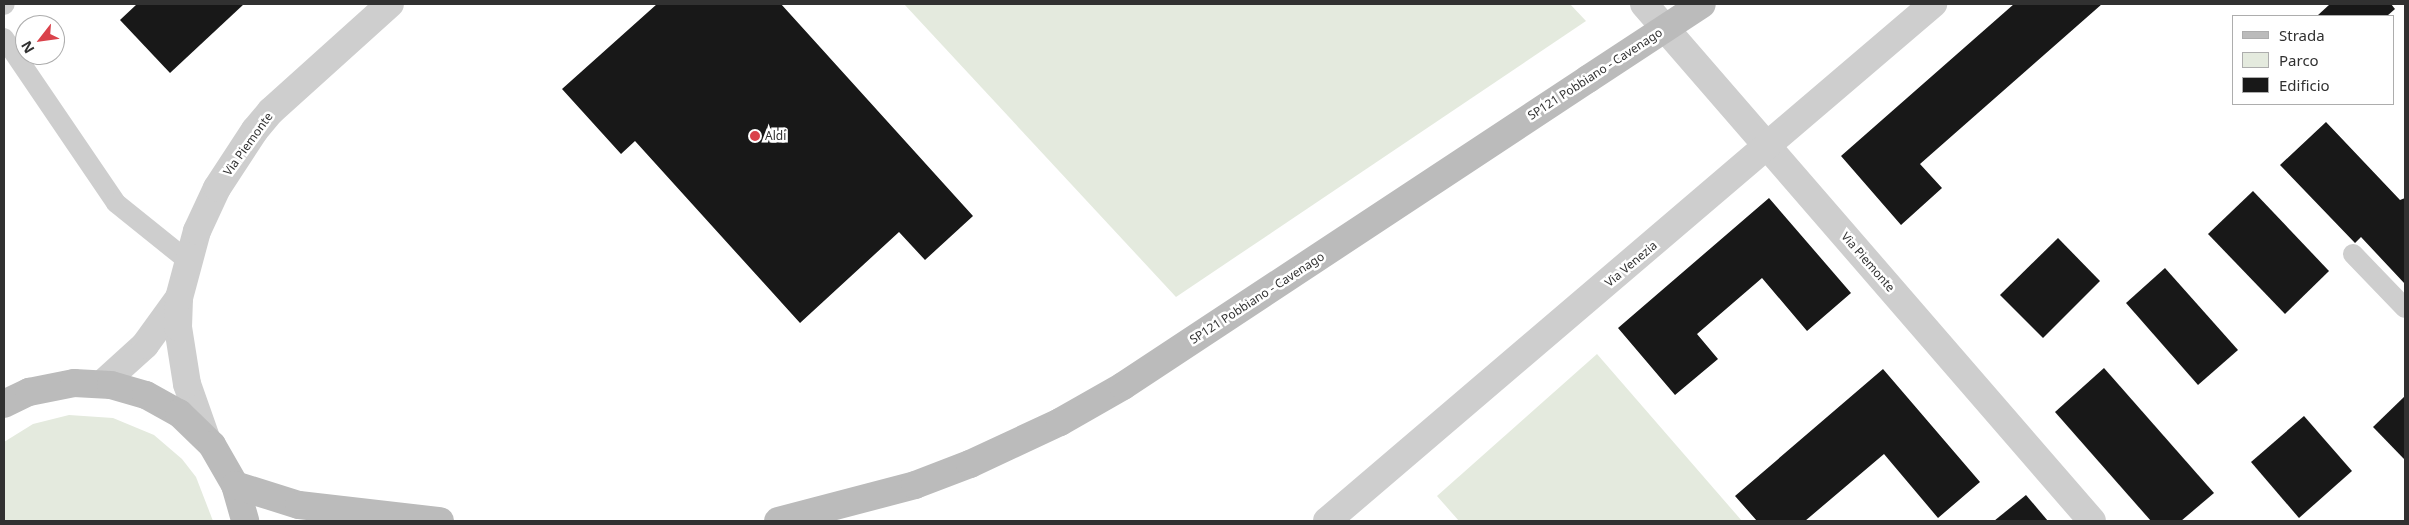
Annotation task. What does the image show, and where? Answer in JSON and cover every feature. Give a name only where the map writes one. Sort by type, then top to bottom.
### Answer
[{"type":"main road","name":"SP121 Pobbiano - Cavenago","points":[[778,521],[915,485],[998,453],[1069,418],[1124,386],[1702,4]]},
{"type":"main road","points":[[10,396],[65,384],[102,384],[130,389],[163,404],[206,438],[235,485],[245,521]]},
{"type":"main road","points":[[235,485],[299,504],[440,521]]},
{"type":"street","name":"Via Piemonte","points":[[206,438],[184,370],[179,298],[188,260],[217,188],[255,130],[271,111],[390,4]]},
{"type":"street","name":"Via Piemonte","points":[[1644,4],[2092,521]]},
{"type":"street","name":"Via Venezia","points":[[1327,521],[1769,147],[1933,4]]},
{"type":"street","name":"Via Piemonte","points":[[102,384],[145,345],[179,298]]},
{"type":"lane","points":[[4,38],[116,203],[188,260]]},
{"type":"lane","points":[[2353,254],[2405,308]]},
{"type":"green space","points":[[904,4],[1570,4],[1586,21],[1176,297]]},
{"type":"green space","points":[[1597,354],[1742,521],[1459,521],[1437,496]]},
{"type":"green space","points":[[69,415],[113,418],[154,435],[182,459],[196,477],[213,521],[4,521],[4,442],[33,424]]},
{"type":"building","points":[[137,4],[244,4],[170,73],[120,20]]},
{"type":"building","points":[[657,4],[781,4],[973,216],[925,260],[899,232],[800,323],[635,141],[621,154],[562,89]]},
{"type":"building","points":[[2014,4],[2102,4],[1920,164],[1942,188],[1901,225],[1841,156]]},
{"type":"building","points":[[2330,4],[2391,4],[2395,9],[2388,15],[2318,15]]},
{"type":"building","points":[[2326,122],[2400,200],[2405,198],[2405,284],[2361,237],[2355,243],[2280,165]]},
{"type":"building","points":[[2253,191],[2329,271],[2285,314],[2208,234]]},
{"type":"building","points":[[1769,198],[1851,293],[1807,331],[1762,278],[1697,334],[1718,359],[1675,395],[1618,328]]},
{"type":"building","points":[[2058,238],[2100,281],[2043,338],[2000,295]]},
{"type":"building","points":[[2165,268],[2238,350],[2198,385],[2126,303]]},
{"type":"building","points":[[2104,368],[2214,493],[2181,521],[2151,521],[2055,412]]},
{"type":"building","points":[[1883,369],[1980,482],[1938,518],[1884,454],[1805,521],[1757,521],[1735,496]]},
{"type":"building","points":[[2405,396],[2405,460],[2373,427]]},
{"type":"building","points":[[2304,416],[2352,471],[2299,518],[2251,462]]},
{"type":"building","points":[[2026,495],[2048,521],[1994,521]]},
{"type":"place","name":"Aldi","points":[[755,136]]}]
